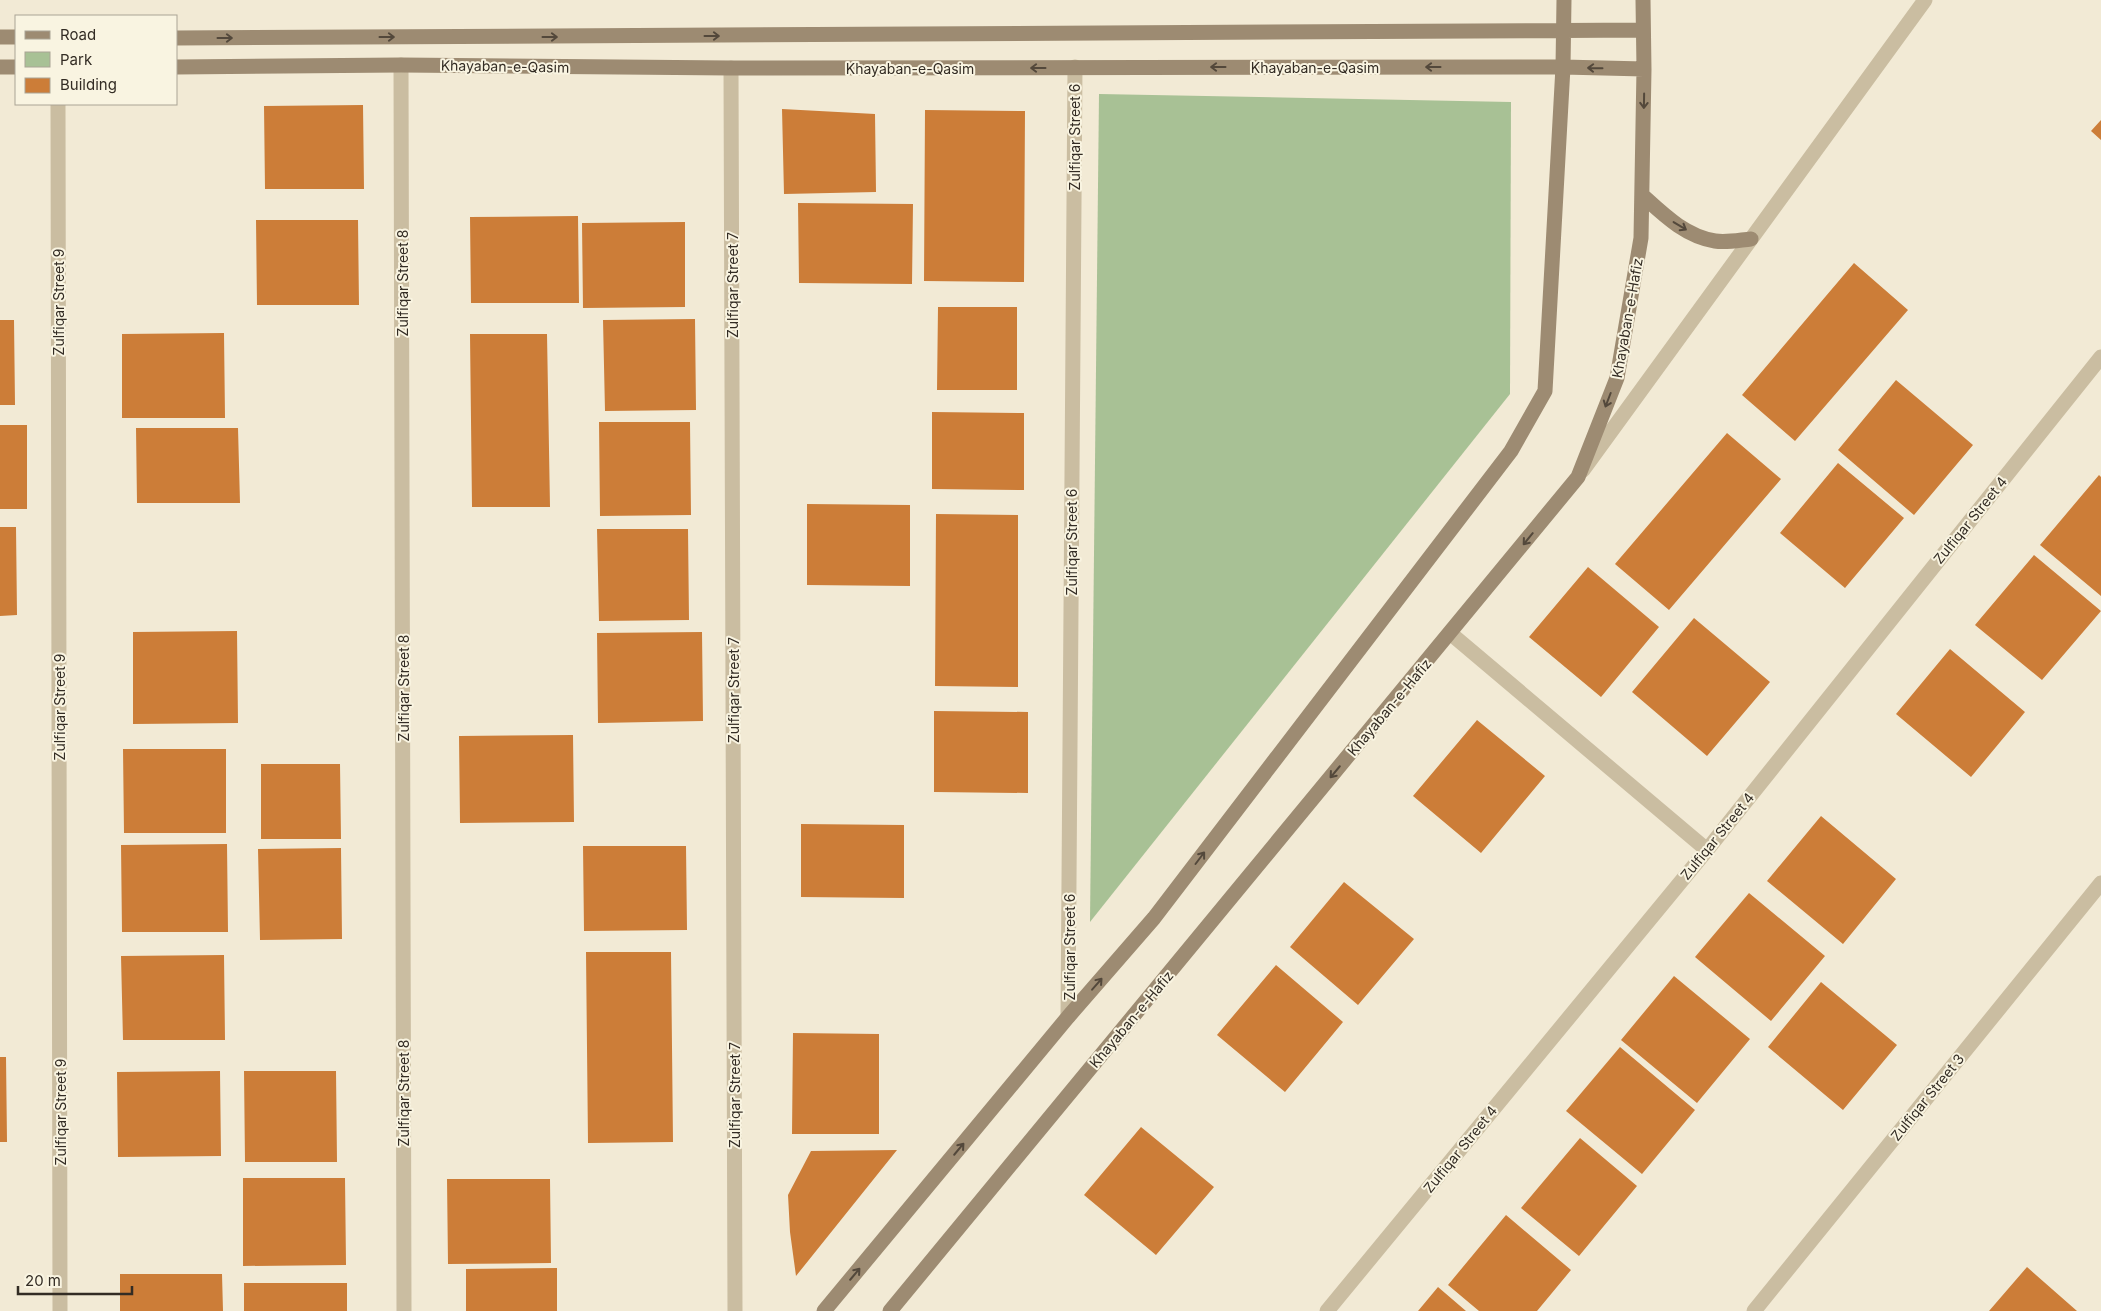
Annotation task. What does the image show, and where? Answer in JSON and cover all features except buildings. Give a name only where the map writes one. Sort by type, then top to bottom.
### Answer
[{"type":"street","points":[[824,1311],[1068,1017],[1154,918],[1511,451],[1545,391],[1564,67],[1564,0]]},
{"type":"street","name":"Khayaban-e-Hafiz","points":[[890,1311],[1578,477],[1617,378],[1641,238],[1644,69],[1643,0]]},
{"type":"street","points":[[1578,477],[1925,0]]},
{"type":"street","name":"Khayaban-e-Qasim","points":[[178,38],[1644,30]]},
{"type":"street","points":[[0,37],[15,37]]},
{"type":"street","name":"Khayaban-e-Qasim","points":[[178,67],[401,65],[731,68],[1564,67],[1644,69]]},
{"type":"street","name":"Zulfiqar Street 8","points":[[401,65],[404,1311]]},
{"type":"street","points":[[0,67],[15,67]]},
{"type":"street","name":"Zulfiqar Street 7","points":[[731,68],[735,1311]]},
{"type":"street","name":"Zulfiqar Street 6","points":[[1068,1017],[1075,68]]},
{"type":"street","name":"Zulfiqar Street 9","points":[[58,105],[60,1311]]},
{"type":"street","points":[[1642,195],[1672,222],[1693,234],[1716,241],[1751,239]]},
{"type":"street","name":"Zulfiqar Street 4","points":[[1326,1311],[1707,850],[2101,357]]},
{"type":"street","points":[[1450,633],[1707,850]]},
{"type":"street","name":"Zulfiqar Street 3","points":[[1754,1311],[2101,883]]},
{"type":"green space","points":[[1099,94],[1511,102],[1510,394],[1090,922]]}]
